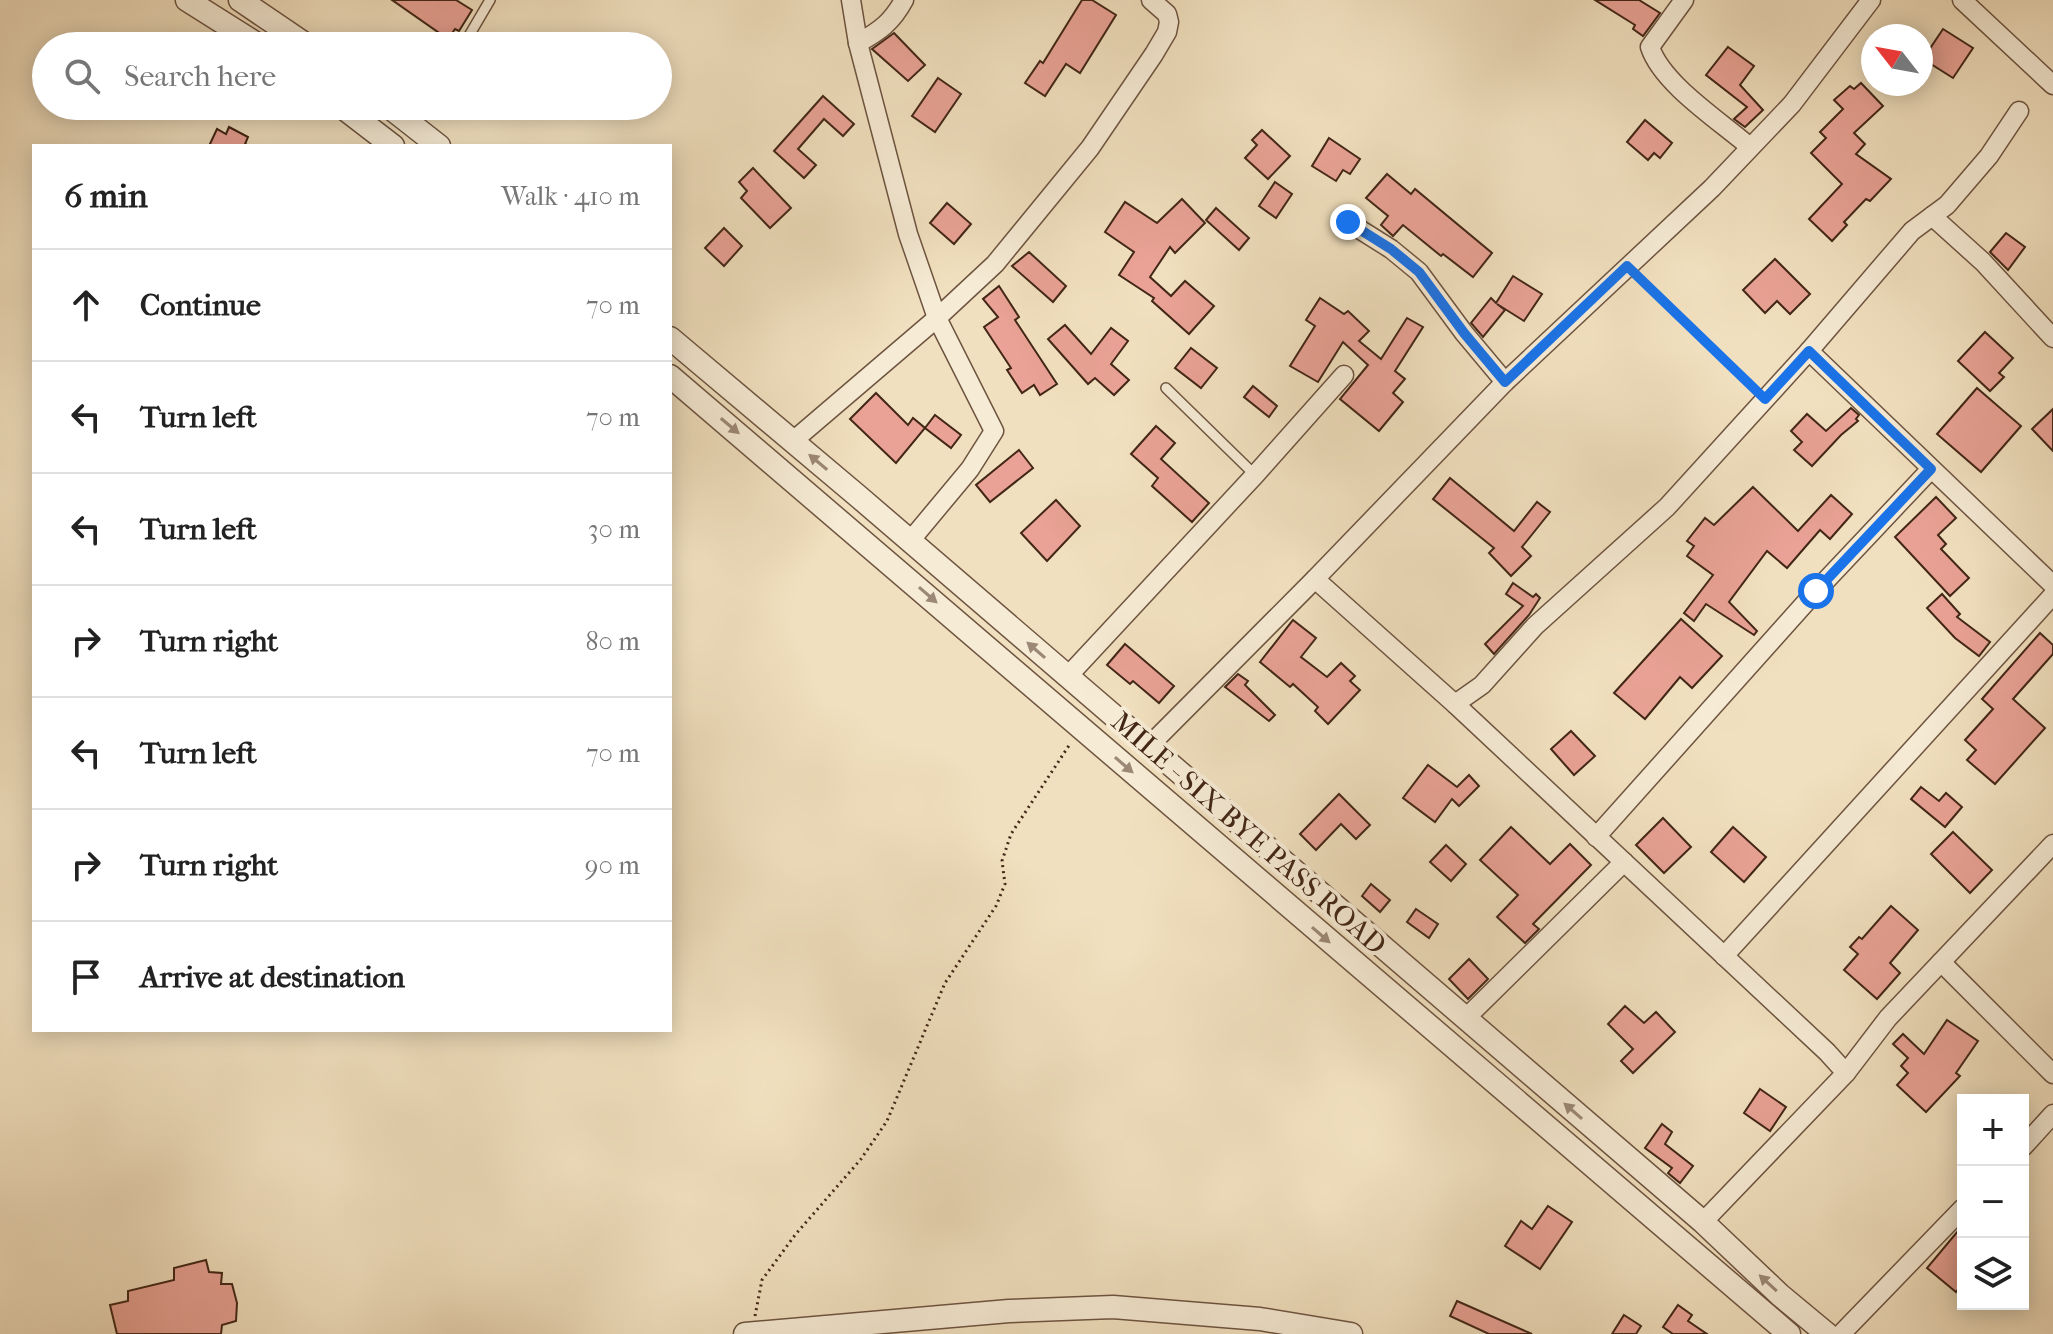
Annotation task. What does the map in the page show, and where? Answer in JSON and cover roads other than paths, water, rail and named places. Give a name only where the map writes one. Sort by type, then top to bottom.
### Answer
[{"type":"street","points":[[187,0],[238,32]]},
{"type":"street","points":[[240,0],[287,32]]},
{"type":"street","points":[[851,0],[858,43],[908,234],[937,318],[994,431],[970,469],[910,541]]},
{"type":"street","points":[[858,43],[895,18],[904,0]]},
{"type":"street","points":[[793,441],[995,264],[1071,172],[1167,32],[1167,14],[1151,0]]},
{"type":"street","points":[[1684,0],[1650,47],[1655,63],[1669,79],[1750,147]]},
{"type":"street","points":[[1149,746],[1505,382],[1712,188],[1792,104],[1871,0]]},
{"type":"street","points":[[1962,0],[2053,85]]},
{"type":"street","points":[[1455,704],[1482,685],[1535,626],[1667,507],[1809,351],[1912,231],[1947,205],[1989,156],[2019,111]]},
{"type":"street","points":[[359,120],[390,144]]},
{"type":"street","points":[[422,120],[438,144]]},
{"type":"street","points":[[1932,216],[1983,262],[2053,338]]},
{"type":"street","points":[[1348,222],[1391,249],[1419,272],[1505,382]]},
{"type":"street","points":[[672,340],[1703,1222],[1780,1295],[1827,1334]]},
{"type":"street","points":[[1809,351],[2053,585]]},
{"type":"street","points":[[1068,676],[1344,375]]},
{"type":"street","name":"MILE - SIX BYE PASS ROAD","points":[[672,378],[1789,1334]]},
{"type":"street","points":[[1596,837],[1816,591],[1931,469]]},
{"type":"street","points":[[841,520],[859,497]]},
{"type":"street","points":[[1315,579],[1455,704],[1846,1073]]},
{"type":"street","points":[[1724,956],[2053,595]]},
{"type":"street","points":[[1703,1222],[1846,1073],[1888,1018],[2053,844]]},
{"type":"street","points":[[1466,1018],[1624,862]]},
{"type":"street","points":[[1941,962],[2053,1074]]},
{"type":"street","points":[[2029,1140],[2053,1114]]},
{"type":"street","points":[[1841,1334],[1957,1214]]},
{"type":"street","points":[[751,1333],[788,1333],[1009,1311],[1113,1307],[1260,1319],[1351,1334]]},
{"type":"lane","points":[[471,32],[490,0]]},
{"type":"lane","points":[[1166,388],[1255,475]]}]
